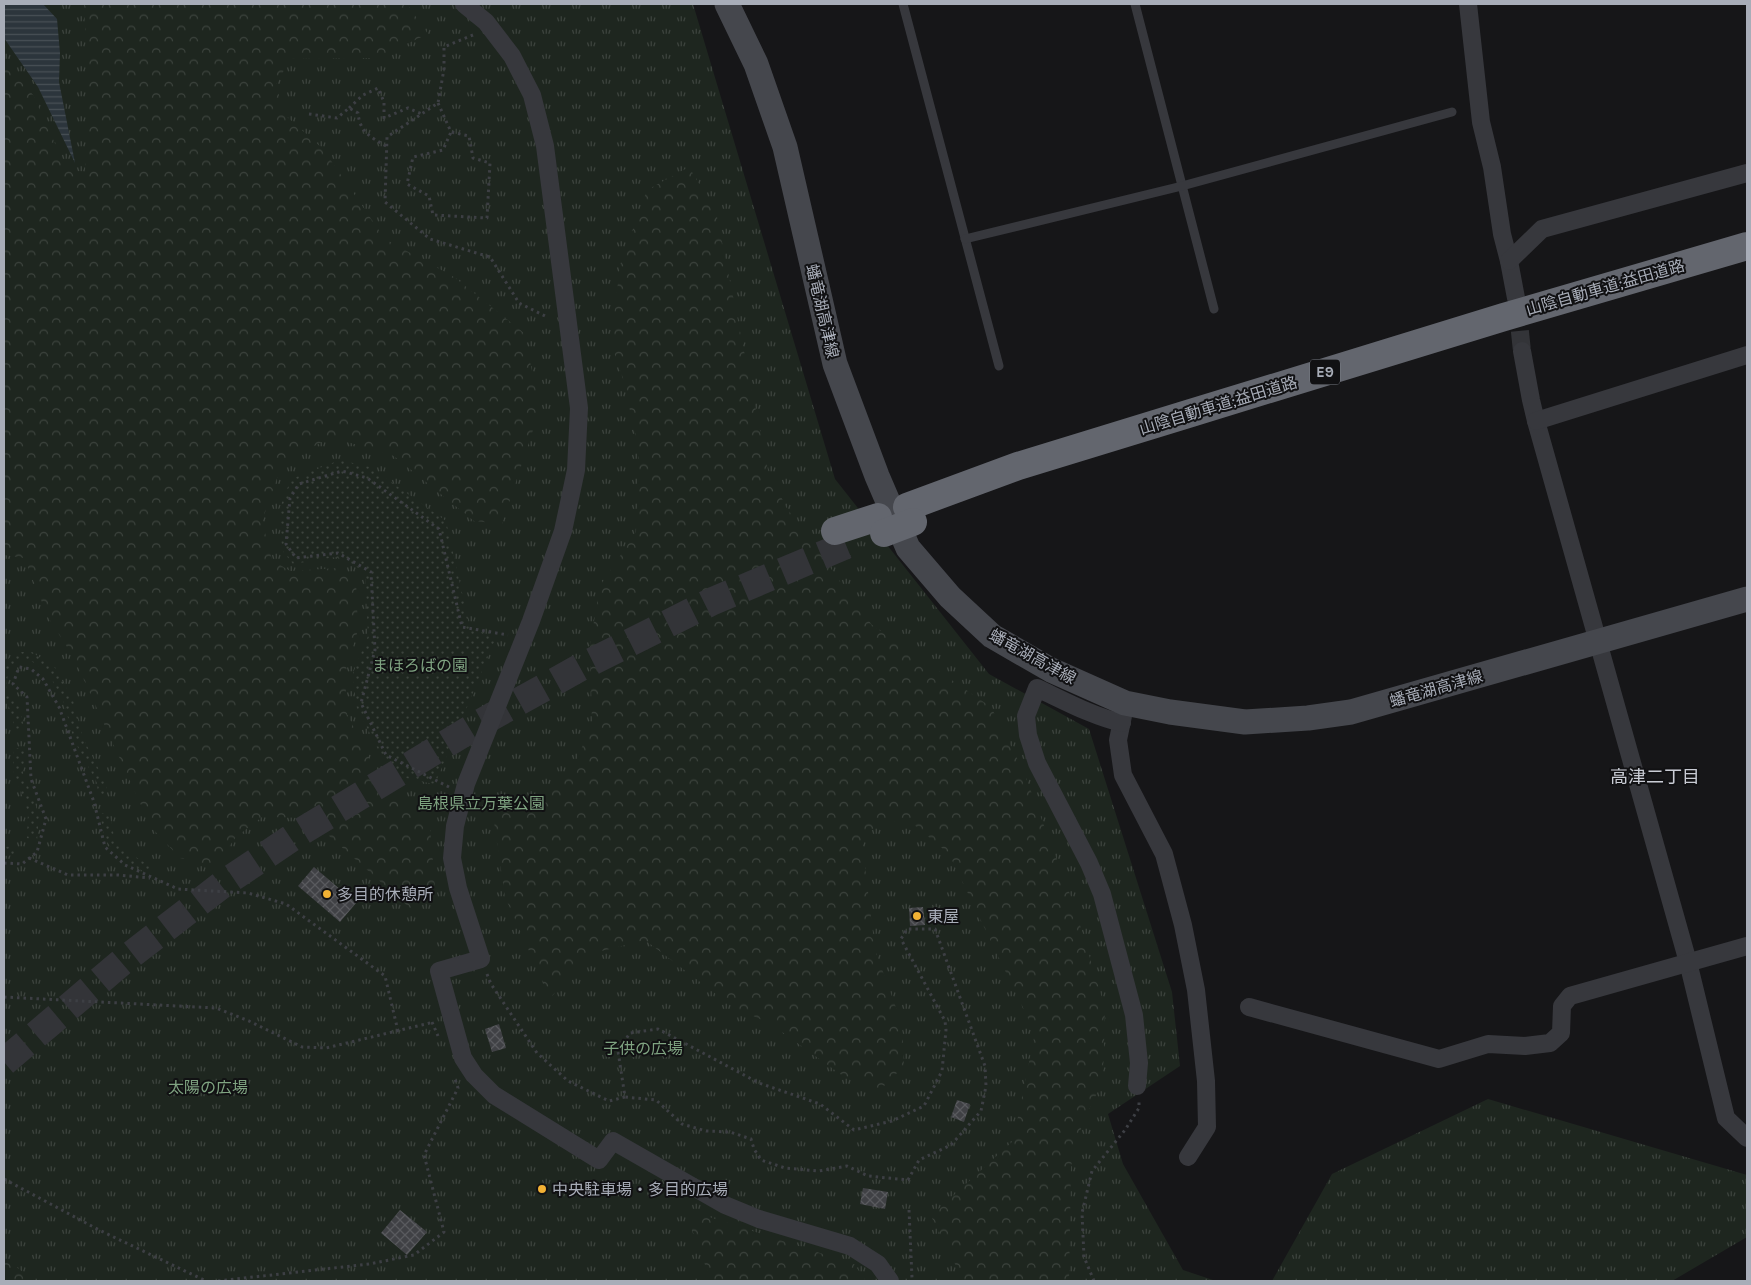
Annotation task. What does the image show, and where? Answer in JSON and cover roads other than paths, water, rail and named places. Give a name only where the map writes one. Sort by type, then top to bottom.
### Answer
[{"type":"highway","name":"山陰自動車道;益田道路","points":[[910,514],[1018,466],[1504,317],[1747,246]]},
{"type":"highway","name":"山陰自動車道;益田道路","points":[[841,538],[910,514],[1196,424],[1747,260]]},
{"type":"main road","name":"蟠竜湖高津線","points":[[727,4],[756,64],[785,147],[835,364],[877,476],[908,548],[950,596],[992,636],[1124,713],[1170,712],[1245,722],[1308,718],[1351,712],[1747,599]]},
{"type":"street","points":[[464,4],[486,22],[512,56],[532,95],[545,146],[579,408],[576,470],[563,531],[466,784],[455,826],[452,858],[458,888],[481,959],[439,971],[450,1017],[463,1058],[474,1075],[494,1095],[599,1160],[613,1141],[725,1205],[759,1219],[850,1246],[878,1264],[890,1281]]},
{"type":"street","points":[[1468,4],[1480,122],[1492,167],[1502,234],[1516,298]]},
{"type":"street","points":[[1509,261],[1542,229],[1747,173]]},
{"type":"street","points":[[1522,351],[1536,422],[1688,962],[1726,1118],[1747,1138]]},
{"type":"street","points":[[1536,422],[1747,355]]},
{"type":"street","points":[[1137,1086],[1139,1063],[1134,1015],[1102,894],[1089,863],[1037,763],[1028,735],[1026,716],[1037,688],[1080,709],[1124,713],[1118,740],[1123,775],[1164,854],[1183,925],[1196,990],[1206,1082],[1207,1127],[1188,1157]]},
{"type":"street","points":[[1248,1007],[1439,1059],[1488,1044],[1525,1046],[1550,1043],[1561,1033],[1562,1006],[1570,996],[1747,946]]},
{"type":"lane","points":[[903,4],[999,366]]},
{"type":"lane","points":[[1135,4],[1214,309]]},
{"type":"lane","points":[[966,240],[1182,186],[1452,112]]},
{"type":"tunnel","points":[[1517,304],[1522,351]]},
{"type":"tunnel","points":[[4,1062],[123,961],[223,884],[299,833],[482,722],[583,666],[713,601],[846,545]]},
{"type":"place","name":"多目的休憩所","points":[[327,894]]},
{"type":"place","name":"東屋","points":[[917,916]]},
{"type":"place","name":"中央駐車場・多目的広場","points":[[542,1189]]},
{"type":"district","name":"高津二丁目","points":[[1655,777]]},
{"type":"park label","name":"まほろばの園","points":[[420,665]]},
{"type":"park label","name":"島根県立万葉公園","points":[[481,803]]},
{"type":"park label","name":"子供の広場","points":[[643,1048]]},
{"type":"park label","name":"太陽の広場","points":[[208,1087]]}]
